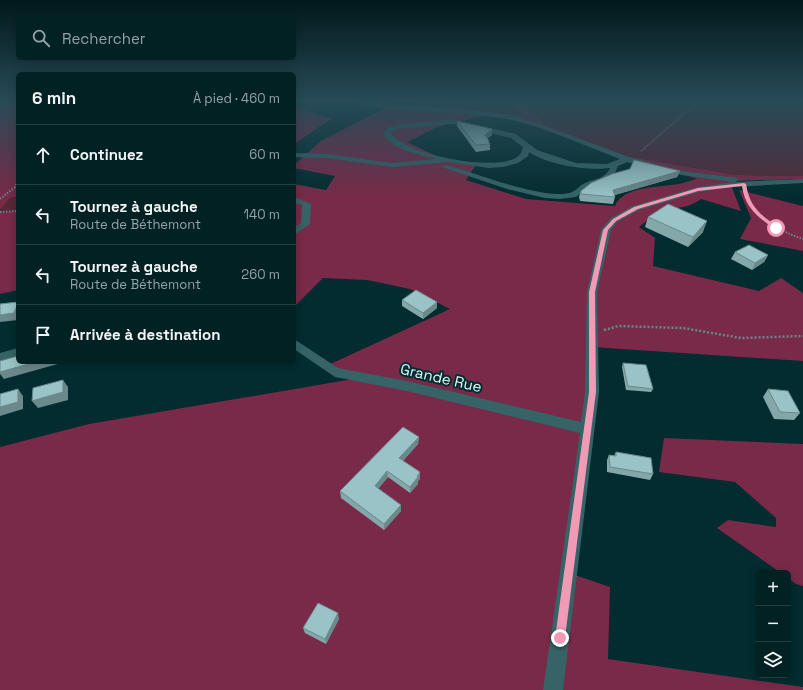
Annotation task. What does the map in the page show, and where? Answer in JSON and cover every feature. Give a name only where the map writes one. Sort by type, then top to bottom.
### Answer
[{"type":"street","points":[[387,133],[394,142],[447,161],[481,166],[503,164],[520,159],[525,154],[526,148]]},
{"type":"street","points":[[500,133],[512,136],[526,148],[549,158],[576,165],[589,167],[615,165],[626,159]]},
{"type":"street","points":[[559,133],[626,159],[668,170],[735,180],[786,179],[788,182]]},
{"type":"street","points":[[296,155],[327,156],[392,165],[447,161]]},
{"type":"street","points":[[432,163],[515,189],[559,195],[572,195],[584,187],[608,178],[613,172],[615,165]]},
{"type":"street","points":[[553,690],[592,392],[592,292],[606,230],[614,220],[636,208],[673,196],[698,190],[744,184],[803,181]]},
{"type":"street","points":[[296,201],[307,204],[305,224],[296,231]]},
{"type":"street","name":"Grande Rue","points":[[296,344],[335,372],[407,386],[588,429]]},
{"type":"street","points":[[0,357],[16,353]]},
{"type":"path","points":[[641,151],[662,133]]},
{"type":"path","points":[[744,184],[746,197],[758,215],[776,228],[803,239]]},
{"type":"path","points":[[0,199],[16,185]]},
{"type":"path","points":[[0,212],[16,211]]},
{"type":"path","points":[[592,333],[619,326],[683,328],[741,338],[803,336]]},
{"type":"shaded area","points":[[0,133],[16,133],[16,196],[10,198],[0,210]]},
{"type":"shaded area","points":[[296,133],[310,133],[296,143]]},
{"type":"shaded area","points":[[336,133],[425,133],[407,142],[447,161],[476,165],[466,180],[526,199],[615,206],[619,199],[634,191],[679,184],[697,179],[635,162],[554,133],[562,133],[614,154],[736,175],[803,176],[803,179],[732,181],[731,185],[741,211],[701,199],[691,205],[659,212],[639,227],[655,238],[653,266],[759,291],[781,278],[803,293],[803,361],[592,347],[569,573],[610,587],[608,659],[803,687],[803,690],[0,690],[0,447],[89,424],[359,378],[326,366],[450,309],[410,289],[367,280],[323,278],[296,305],[296,184],[326,190],[335,176],[296,168],[296,163],[321,141]]},
{"type":"shaded area","points":[[562,133],[803,133],[803,176],[736,175],[614,154]]},
{"type":"shaded area","points":[[739,190],[803,206],[803,251],[740,239],[751,218]]},
{"type":"shaded area","points":[[16,196],[16,211],[0,212],[0,210],[10,198]]},
{"type":"shaded area","points":[[16,211],[16,290],[0,294],[0,212]]},
{"type":"shaded area","points":[[664,438],[803,444],[803,586],[796,584],[791,580],[791,570],[777,570],[717,528],[728,520],[776,527],[776,518],[735,482],[659,472]]},
{"type":"building","points":[[467,133],[487,133],[485,135],[490,144],[476,145]]},
{"type":"building","points":[[634,160],[680,171],[613,190],[615,197],[581,194],[581,191],[591,183],[612,174],[630,169]]},
{"type":"building","points":[[668,204],[707,221],[693,237],[648,217]]},
{"type":"building","points":[[749,245],[768,255],[755,263],[735,252]]},
{"type":"building","points":[[416,290],[437,302],[423,313],[402,300]]},
{"type":"building","points":[[16,302],[14,313],[0,315],[0,304]]},
{"type":"building","points":[[16,357],[16,364],[29,364],[0,372],[0,361]]},
{"type":"building","points":[[623,363],[646,365],[653,389],[628,386]]},
{"type":"building","points":[[63,380],[63,392],[32,401],[33,388]]},
{"type":"building","points":[[18,389],[18,402],[0,407],[0,394]]},
{"type":"building","points":[[768,389],[788,391],[800,413],[780,412]]},
{"type":"building","points":[[403,427],[419,437],[399,458],[420,472],[410,487],[387,471],[375,486],[401,505],[384,524],[340,491]]},
{"type":"building","points":[[616,452],[651,458],[653,474],[610,467],[609,455],[616,456]]},
{"type":"building","points":[[318,603],[338,613],[325,639],[303,628]]},
{"type":"route","points":[[560,638],[592,392],[592,292],[606,230],[614,220],[636,208],[673,196],[698,190],[744,184],[746,197],[749,204],[758,215],[776,228]]}]
